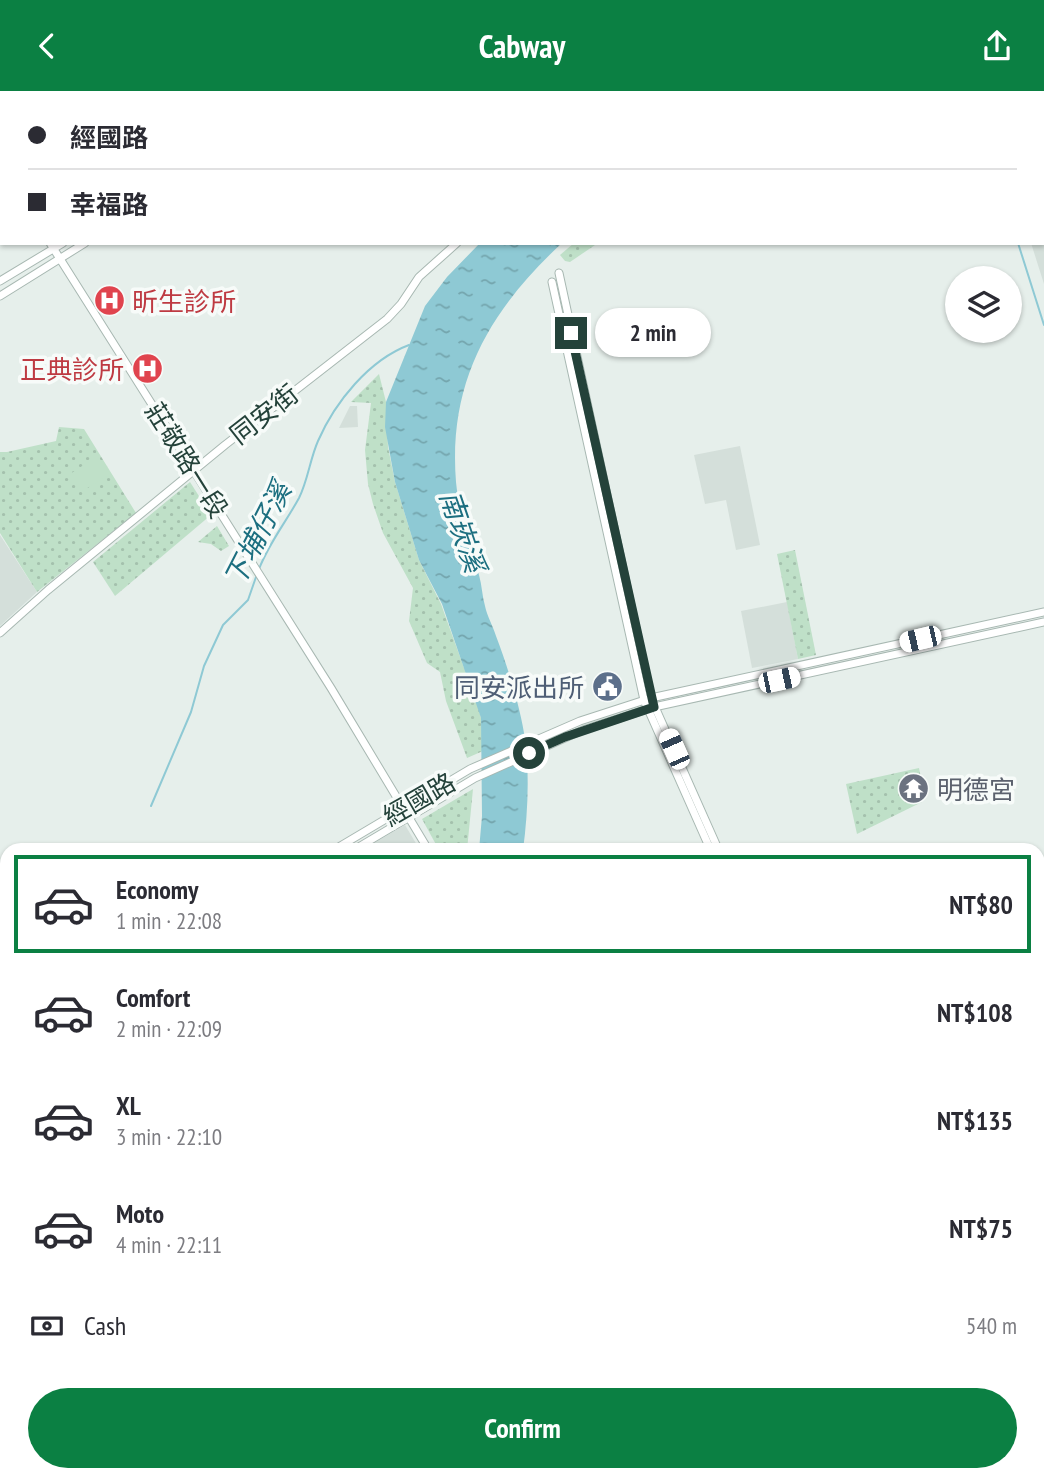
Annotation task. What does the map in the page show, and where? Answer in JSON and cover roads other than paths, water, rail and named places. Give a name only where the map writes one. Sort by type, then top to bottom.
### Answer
[{"type":"street","points":[[0,296],[82,245]]},
{"type":"street","name":"同安街","points":[[0,633],[194,470],[363,335],[387,319],[419,277],[455,245]]},
{"type":"street","name":"莊敬路一段","points":[[52,246],[250,559],[425,843]]},
{"type":"street","points":[[0,281],[52,246]]},
{"type":"street","points":[[559,273],[647,699]]},
{"type":"street","points":[[552,282],[647,699],[708,843]]},
{"type":"street","points":[[647,699],[1044,612]]},
{"type":"street","points":[[651,708],[1044,622]]},
{"type":"street","name":"經國路","points":[[345,843],[470,769],[562,727],[647,699]]},
{"type":"street","points":[[651,708],[715,843]]},
{"type":"street","name":"經國路","points":[[365,843],[475,778],[565,737],[651,708]]},
{"type":"water","name":"南崁溪","points":[[478,245],[560,245],[514,294],[479,350],[459,411],[455,445],[456,482],[462,517],[486,610],[508,672],[524,733],[528,791],[524,843],[480,843],[481,718],[442,604],[419,560],[395,482],[385,427],[386,402],[425,306],[447,277]]},
{"type":"waterway","points":[[1019,245],[1044,325]]},
{"type":"waterway","name":"下埔仔溪","points":[[259,569],[299,498],[318,441],[344,397],[380,361],[409,345]]},
{"type":"waterway","name":"下埔仔溪","points":[[151,806],[191,712],[204,666],[223,625],[248,600],[256,577]]},
{"type":"place","name":"昕生診所","points":[[109,301]]},
{"type":"place","name":"正典診所","points":[[147,369]]},
{"type":"place","name":"同安派出所","points":[[607,687]]},
{"type":"place","name":"明德宮","points":[[914,789]]}]
